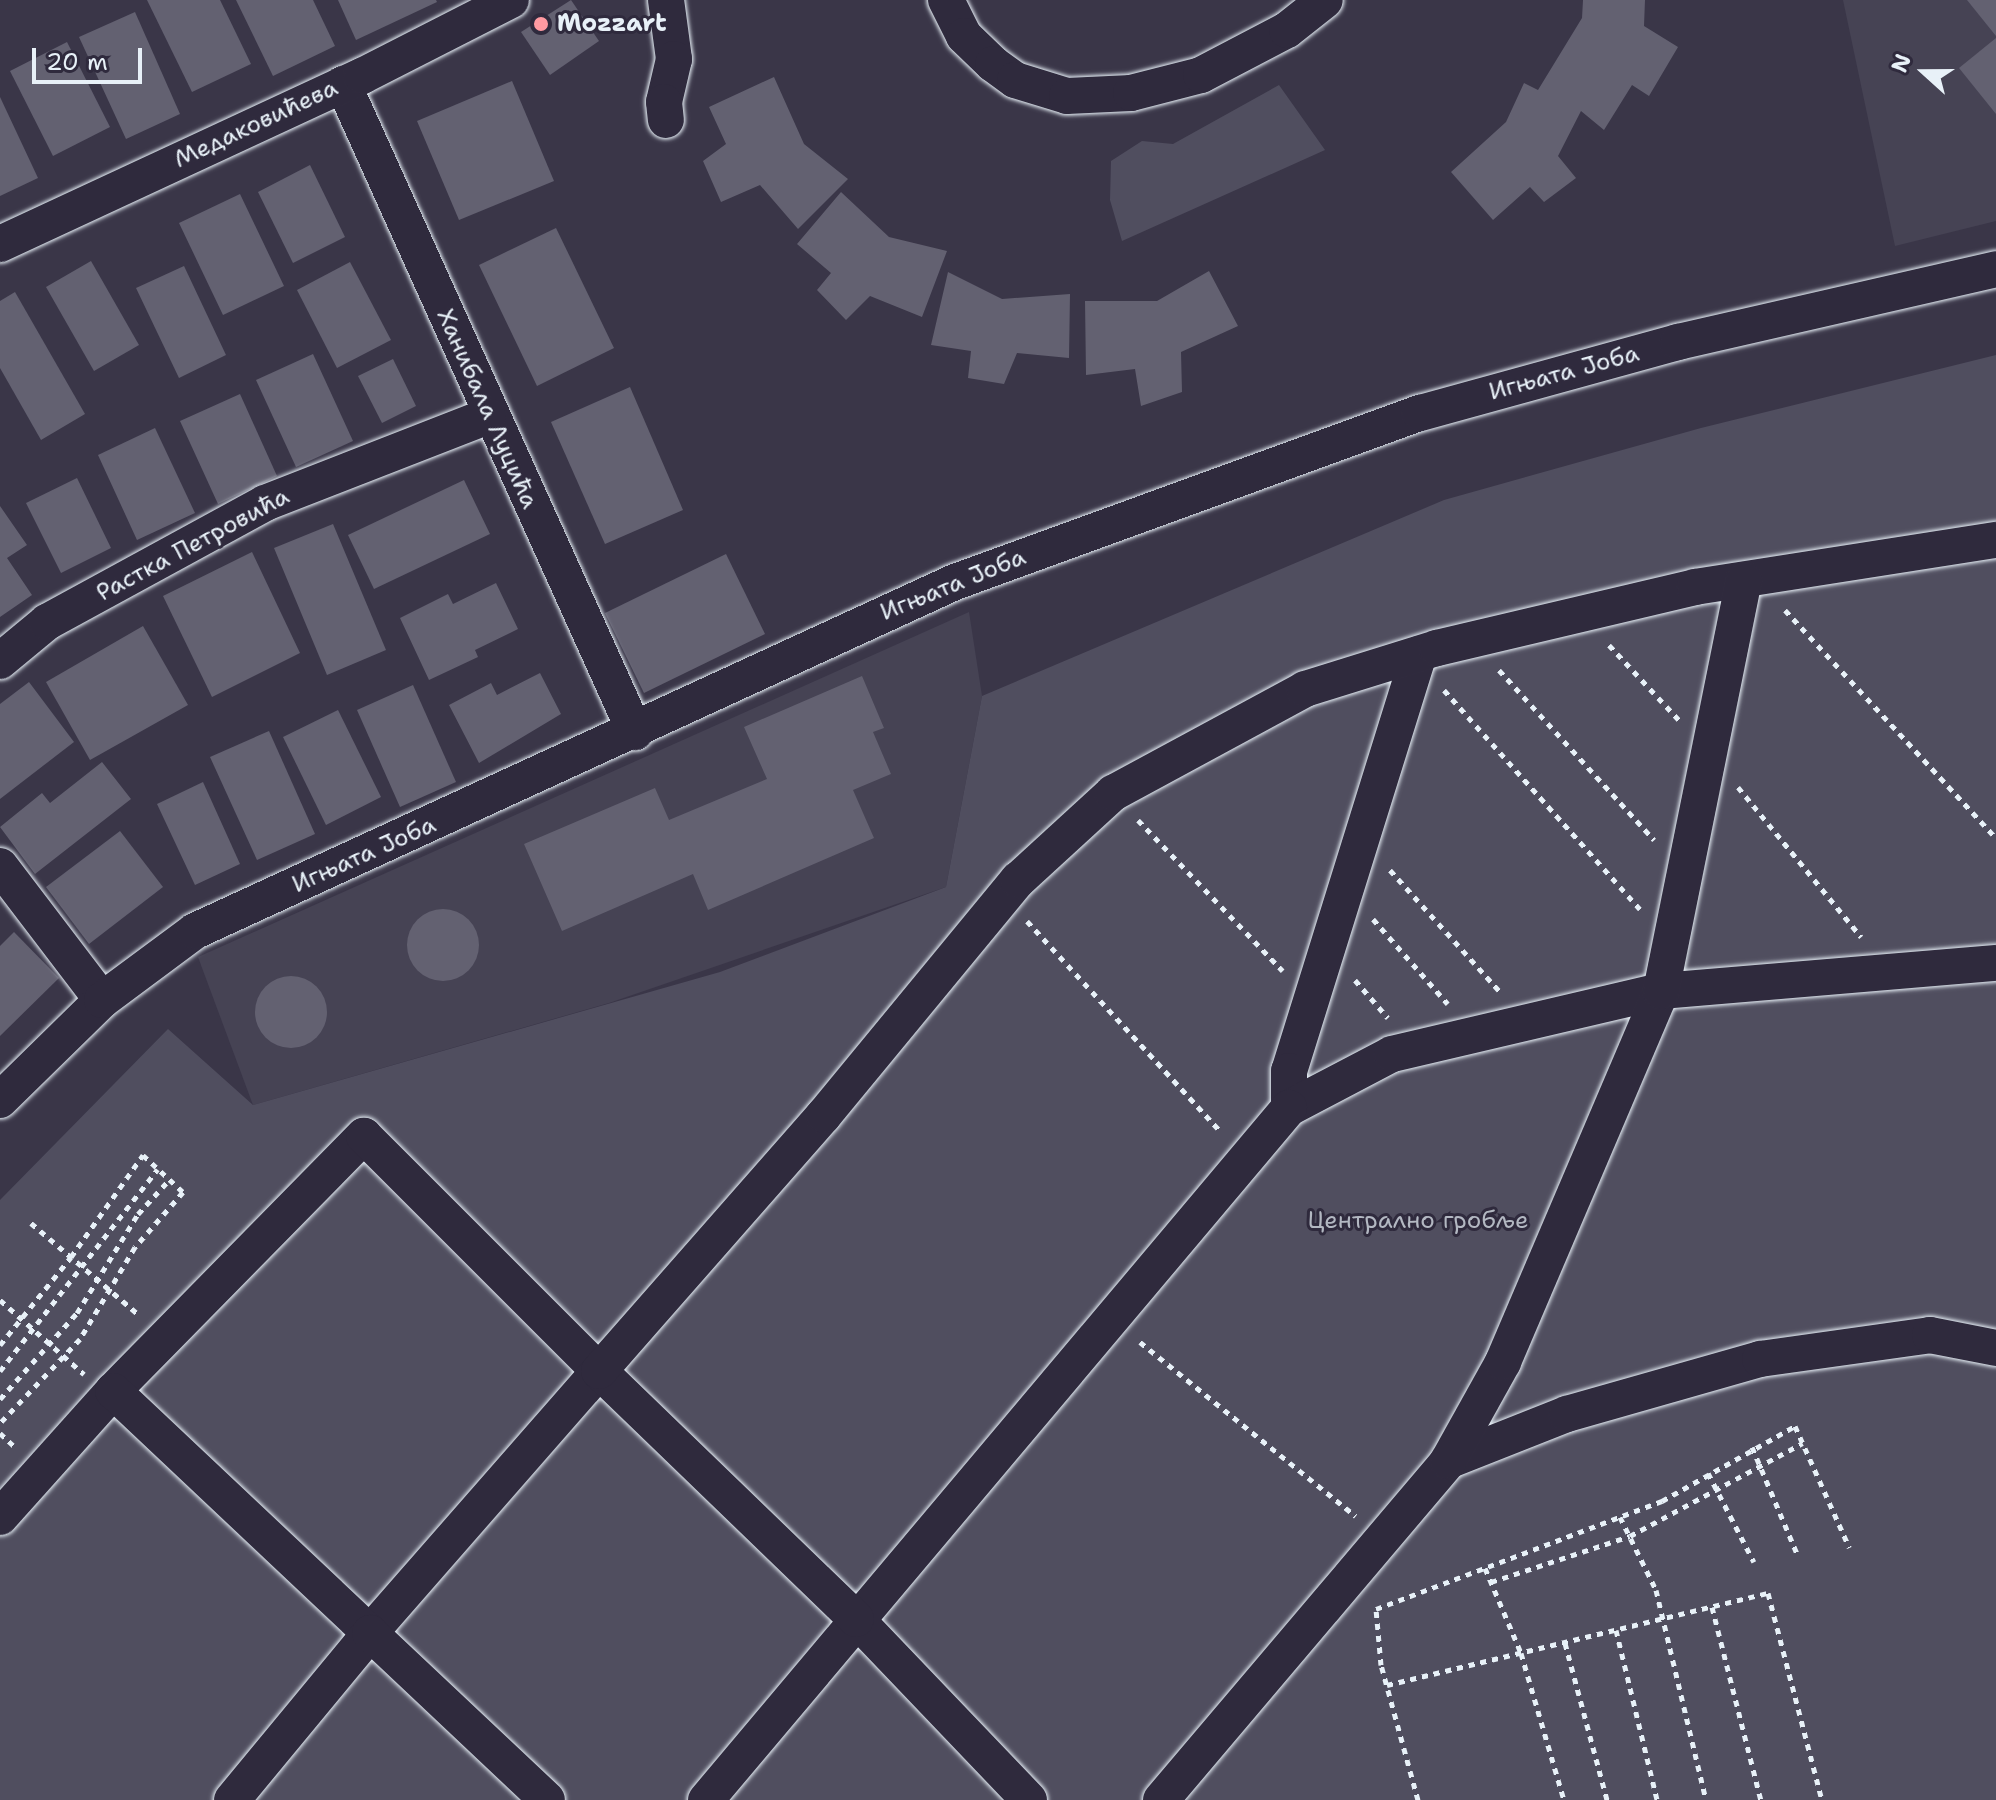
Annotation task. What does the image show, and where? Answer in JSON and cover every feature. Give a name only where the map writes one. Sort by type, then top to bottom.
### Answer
[{"type":"street","points":[[666,0],[674,59],[664,102],[666,120]]},
{"type":"street","points":[[946,0],[964,36],[993,64],[1038,90],[1067,96],[1131,93],[1201,75],[1287,30],[1325,0]]},
{"type":"street","name":"Медаковићева","points":[[0,244],[343,84],[495,4]]},
{"type":"street","name":"Ханибала Луцића","points":[[343,84],[488,416],[635,732]]},
{"type":"street","name":"Игњата Јоба","points":[[0,1100],[102,1000],[195,931],[635,732],[955,582],[1378,427],[1678,342],[1996,269]]},
{"type":"street","name":"Растка Петровића","points":[[0,661],[47,622],[265,503],[488,416]]},
{"type":"street","points":[[232,1800],[370,1633],[824,1115],[1004,896],[1113,793],[1305,689],[1471,640],[1750,579],[1996,540]]},
{"type":"street","points":[[1161,1800],[1385,1540],[1448,1461],[1503,1362],[1661,991],[1709,753],[1750,579]]},
{"type":"street","points":[[1289,1108],[1289,1071],[1348,890],[1418,657]]},
{"type":"street","points":[[0,866],[102,1000]]},
{"type":"street","points":[[706,1800],[1289,1108],[1392,1054],[1661,991],[1888,968],[1996,963]]},
{"type":"street","points":[[0,1517],[111,1393],[364,1136],[599,1371],[856,1619],[1029,1800]]},
{"type":"street","points":[[1448,1461],[1567,1414],[1760,1359],[1930,1335],[1996,1348]]},
{"type":"street","points":[[111,1393],[547,1800]]},
{"type":"path","points":[[1750,579],[1996,838]]},
{"type":"path","points":[[1581,614],[1709,753],[1888,968]]},
{"type":"path","points":[[1471,640],[1685,873]]},
{"type":"path","points":[[1418,657],[1670,942]]},
{"type":"path","points":[[1113,793],[1312,1001]]},
{"type":"path","points":[[1363,840],[1528,1024]]},
{"type":"path","points":[[1348,890],[1475,1035]]},
{"type":"path","points":[[1004,896],[1246,1159]]},
{"type":"path","points":[[1329,950],[1415,1049]]},
{"type":"path","points":[[0,1345],[71,1257],[143,1155],[183,1192],[135,1247],[110,1290],[64,1356],[0,1423]]},
{"type":"path","points":[[0,1371],[35,1331],[158,1169]]},
{"type":"path","points":[[0,1399],[51,1345],[138,1214],[169,1180]]},
{"type":"path","points":[[31,1223],[166,1338]]},
{"type":"path","points":[[0,1300],[111,1393]]},
{"type":"path","points":[[1111,1318],[1385,1540]]},
{"type":"path","points":[[1418,1800],[1387,1685],[1376,1609],[1662,1501],[1752,1447],[1795,1426],[1849,1547]]},
{"type":"path","points":[[1491,1582],[1630,1536],[1715,1487],[1803,1443]]},
{"type":"path","points":[[1752,1447],[1798,1556]]},
{"type":"path","points":[[1708,1473],[1754,1562]]},
{"type":"path","points":[[1620,1517],[1663,1619],[1706,1800]]},
{"type":"path","points":[[1485,1568],[1521,1653],[1564,1800]]},
{"type":"path","points":[[1387,1685],[1768,1593],[1822,1800]]},
{"type":"path","points":[[1712,1607],[1761,1800]]},
{"type":"path","points":[[1616,1630],[1657,1800]]},
{"type":"path","points":[[1565,1643],[1607,1800]]},
{"type":"shaded area","points":[[1843,0],[1996,0],[1996,221],[1895,246]]},
{"type":"shaded area","points":[[969,612],[982,696],[946,887],[609,1003],[253,1105],[198,957]]},
{"type":"green space","points":[[1279,85],[1325,150],[1122,241],[1110,200],[1111,161],[1142,141],[1173,144]]},
{"type":"green space","name":"Централно гробље","points":[[1996,355],[1996,1800],[0,1800],[0,1200],[168,1029],[253,1105],[720,972],[946,887],[982,696],[1444,500],[1701,428]]},
{"type":"building","points":[[147,0],[220,0],[251,64],[192,92]]},
{"type":"building","points":[[236,0],[313,0],[335,46],[273,76]]},
{"type":"building","points":[[338,0],[436,0],[437,2],[356,40]]},
{"type":"building","points":[[571,0],[599,41],[550,75],[521,32]]},
{"type":"building","points":[[1583,0],[1645,0],[1644,26],[1678,47],[1649,96],[1632,85],[1604,130],[1581,111],[1558,156],[1576,178],[1544,202],[1530,187],[1493,220],[1451,172],[1506,122],[1524,83],[1538,90],[1582,18]]},
{"type":"building","points":[[1967,0],[1996,0],[1996,36]]},
{"type":"building","points":[[135,12],[180,114],[126,139],[79,37]]},
{"type":"building","points":[[1996,38],[1996,114],[1959,68]]},
{"type":"building","points":[[67,42],[110,127],[53,156],[10,71]]},
{"type":"building","points":[[774,77],[804,144],[848,179],[798,229],[760,185],[721,202],[703,161],[726,144],[709,107]]},
{"type":"building","points":[[512,81],[554,181],[459,220],[417,121]]},
{"type":"building","points":[[0,97],[38,178],[0,196]]},
{"type":"building","points":[[310,165],[345,237],[293,263],[258,192]]},
{"type":"building","points":[[841,192],[889,237],[947,251],[922,317],[870,296],[846,320],[817,290],[831,273],[797,244]]},
{"type":"building","points":[[240,194],[284,286],[223,315],[179,223]]},
{"type":"building","points":[[556,228],[614,348],[537,386],[479,265]]},
{"type":"building","points":[[91,261],[139,345],[94,371],[46,287]]},
{"type":"building","points":[[350,262],[391,340],[337,368],[297,290]]},
{"type":"building","points":[[184,266],[226,355],[179,378],[136,288]]},
{"type":"building","points":[[1209,271],[1238,326],[1181,352],[1182,392],[1141,406],[1135,369],[1086,375],[1085,301],[1157,301]]},
{"type":"building","points":[[948,272],[1002,299],[1070,294],[1069,358],[1017,353],[1004,384],[968,378],[971,351],[931,345]]},
{"type":"building","points":[[15,292],[85,414],[41,440],[0,368],[0,301]]},
{"type":"building","points":[[313,354],[353,441],[296,467],[256,380]]},
{"type":"building","points":[[393,359],[416,406],[382,423],[358,376]]},
{"type":"building","points":[[630,387],[683,510],[605,544],[551,422]]},
{"type":"building","points":[[240,394],[277,476],[218,504],[180,421]]},
{"type":"building","points":[[155,428],[195,513],[137,540],[98,455]]},
{"type":"building","points":[[77,478],[111,548],[61,573],[26,503]]},
{"type":"building","points":[[464,480],[490,534],[374,589],[348,535]]},
{"type":"building","points":[[0,506],[27,545],[7,558],[32,595],[0,617]]},
{"type":"building","points":[[333,524],[386,650],[327,675],[274,548]]},
{"type":"building","points":[[252,552],[300,653],[212,697],[163,596]]},
{"type":"building","points":[[726,554],[765,634],[644,693],[605,613]]},
{"type":"building","points":[[496,583],[518,629],[475,650],[478,657],[429,680],[400,618],[448,594],[453,604]]},
{"type":"building","points":[[143,626],[188,705],[90,760],[46,682]]},
{"type":"building","points":[[540,673],[561,714],[479,763],[449,705],[491,683],[497,695]]},
{"type":"building","points":[[862,676],[884,728],[873,732],[891,774],[853,790],[874,838],[708,910],[693,874],[562,931],[524,844],[655,788],[669,820],[767,779],[744,727]]},
{"type":"building","points":[[29,682],[74,742],[0,799],[0,704]]},
{"type":"building","points":[[413,685],[456,782],[400,807],[357,710]]},
{"type":"building","points":[[338,710],[381,797],[326,825],[283,737]]},
{"type":"building","points":[[269,731],[315,834],[257,860],[210,757]]},
{"type":"building","points":[[102,762],[131,799],[35,874],[0,827],[42,793],[50,803]]},
{"type":"building","points":[[203,782],[240,864],[195,885],[157,804]]},
{"type":"building","points":[[120,831],[163,887],[89,944],[46,887]]},
{"type":"building","points":[[443,909],[463,915],[473,925],[479,945],[473,965],[463,975],[443,981],[423,975],[413,965],[407,945],[413,925],[423,915]]},
{"type":"building","points":[[14,932],[59,978],[0,1036],[0,946]]},
{"type":"building","points":[[291,976],[311,982],[321,992],[327,1012],[321,1032],[311,1042],[291,1048],[271,1042],[261,1032],[255,1012],[261,992],[271,982]]},
{"type":"place","name":"Mozzart","points":[[541,24]]}]
